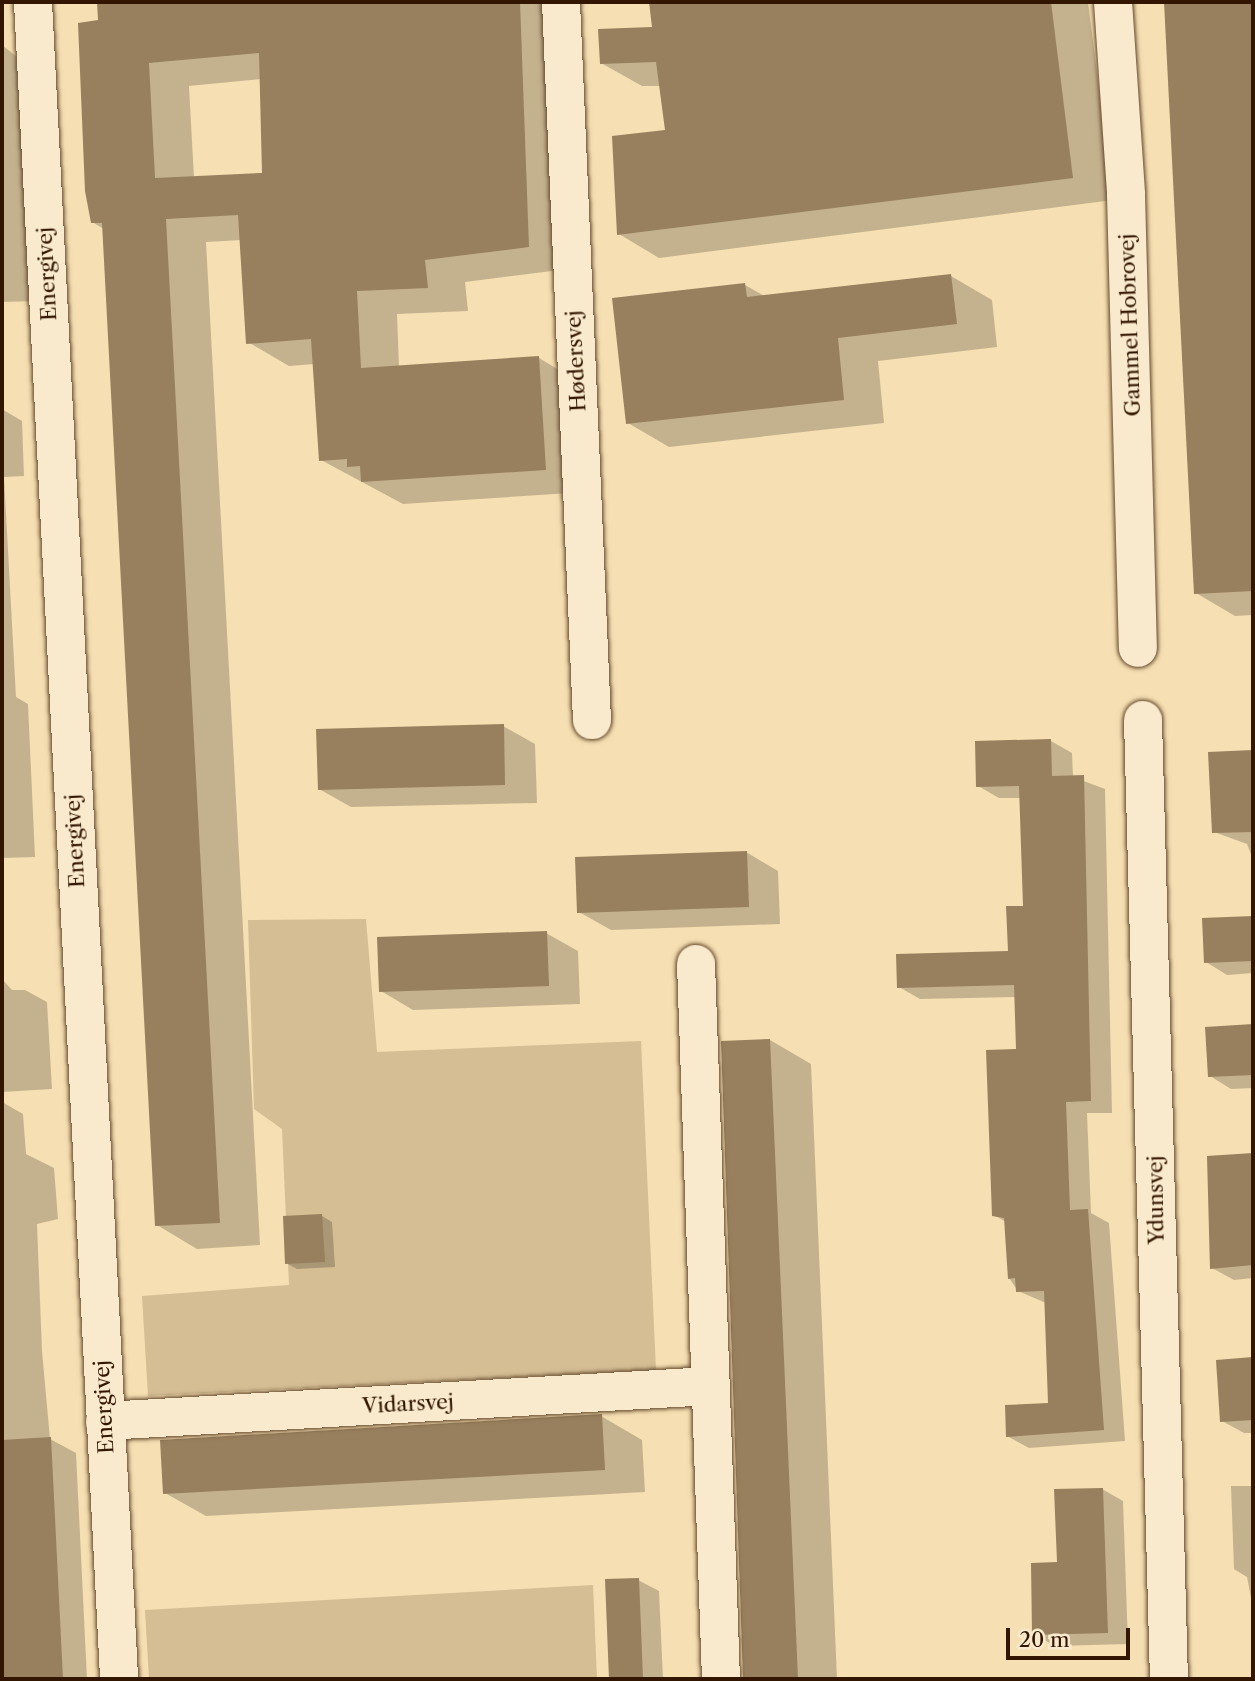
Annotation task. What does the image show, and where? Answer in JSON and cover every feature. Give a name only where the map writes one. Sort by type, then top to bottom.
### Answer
[{"type":"street","name":"Energivej","points":[[33,2],[119,1679]]},
{"type":"street","name":"Hødersvej","points":[[561,2],[592,719]]},
{"type":"street","name":"Gammel Hobrovej","points":[[1113,2],[1126,195],[1138,648]]},
{"type":"street","name":"Ydunsvej","points":[[1143,720],[1169,1679]]},
{"type":"street","points":[[696,964],[722,1679]]},
{"type":"street","name":"Vidarsvej","points":[[105,1421],[711,1386]]},
{"type":"shaded area","points":[[366,919],[377,1052],[641,1041],[656,1370],[148,1396],[142,1296],[289,1285],[282,1129],[254,1109],[248,920]]},
{"type":"shaded area","points":[[593,1585],[597,1679],[149,1679],[145,1610]]},
{"type":"building","points":[[97,2],[520,2],[529,247],[425,260],[428,288],[357,291],[361,368],[539,356],[546,470],[361,482],[360,466],[347,467],[347,459],[319,461],[311,339],[246,344],[238,215],[166,219],[220,1223],[155,1226],[102,223],[91,223],[85,191],[78,23],[98,20]],"holes":[[[259,53],[262,173],[155,178],[149,63]]]},
{"type":"building","points":[[649,2],[1051,2],[1073,178],[617,235],[612,136],[665,130],[656,62],[600,64],[598,29],[652,27]]},
{"type":"building","points":[[1164,2],[1253,2],[1253,591],[1194,594]]},
{"type":"building","points":[[951,274],[957,324],[838,338],[844,400],[626,424],[612,298],[745,283],[747,297]]},
{"type":"building","points":[[504,724],[505,785],[318,790],[316,729]]},
{"type":"building","points":[[1051,739],[1052,776],[1084,775],[1091,1101],[1066,1102],[1070,1210],[1088,1209],[1104,1430],[1006,1437],[1005,1405],[1048,1403],[1044,1291],[1016,1292],[1015,1278],[1008,1279],[1004,1218],[992,1216],[986,1050],[1016,1049],[1014,985],[897,988],[896,954],[1008,951],[1006,906],[1023,906],[1019,786],[976,787],[975,741]]},
{"type":"building","points":[[1253,750],[1253,832],[1212,833],[1208,752]]},
{"type":"building","points":[[747,851],[749,907],[577,913],[575,857]]},
{"type":"building","points":[[1253,916],[1253,961],[1204,963],[1202,918]]},
{"type":"building","points":[[547,931],[549,986],[379,992],[377,937]]},
{"type":"building","points":[[1253,1024],[1253,1075],[1208,1077],[1205,1027]]},
{"type":"building","points":[[770,1039],[798,1679],[743,1679],[721,1041]]},
{"type":"building","points":[[1253,1153],[1253,1265],[1210,1269],[1207,1156]]},
{"type":"building","points":[[322,1214],[325,1262],[285,1264],[283,1216]]},
{"type":"building","points":[[1253,1357],[1253,1420],[1220,1422],[1216,1360]]},
{"type":"building","points":[[602,1414],[605,1470],[163,1494],[160,1440]]},
{"type":"building","points":[[51,1437],[63,1679],[2,1679],[2,1440]]},
{"type":"building","points":[[1103,1488],[1108,1633],[1032,1635],[1031,1563],[1057,1562],[1054,1489]]},
{"type":"building","points":[[639,1578],[643,1679],[609,1679],[605,1579]]}]
